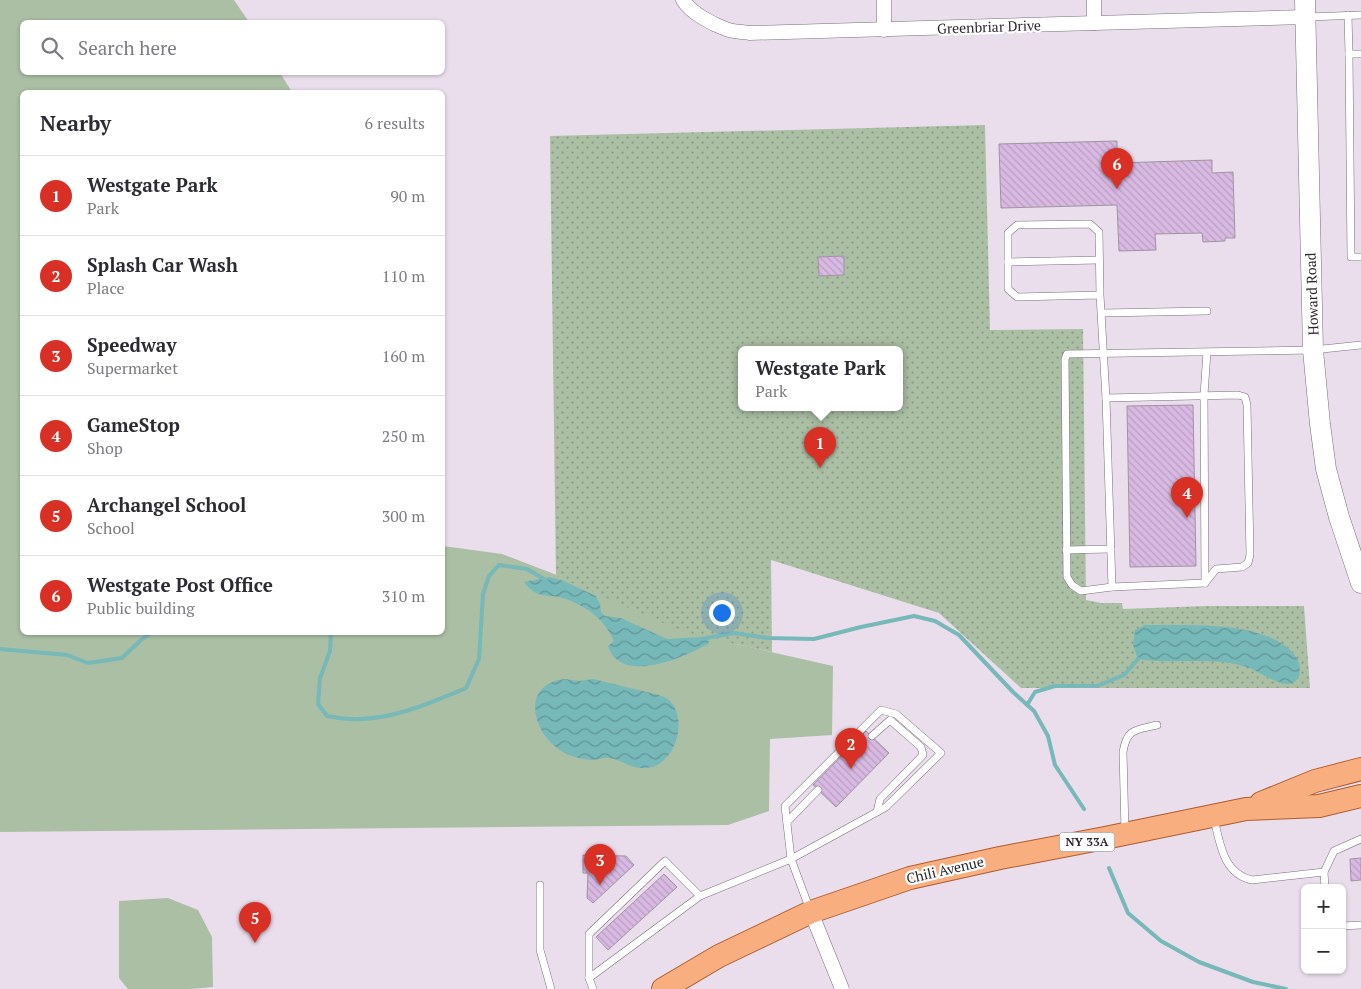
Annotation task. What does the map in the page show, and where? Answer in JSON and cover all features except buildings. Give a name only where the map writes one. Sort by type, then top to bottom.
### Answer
[{"type":"main road","name":"Howard Road","points":[[1305,9],[1313,350],[1320,424],[1326,468],[1339,517],[1361,583]]},
{"type":"main road","name":"Chili Avenue","points":[[663,989],[719,956],[811,912],[910,878],[1246,809],[1315,782],[1361,770]]},
{"type":"main road","name":"Chili Avenue","points":[[1246,809],[1319,806],[1361,796]]},
{"type":"street","name":"Greenbriar Drive","points":[[683,0],[685,4],[704,19],[727,30],[750,33],[1094,23],[1305,9]]},
{"type":"street","points":[[884,0],[884,30]]},
{"type":"street","points":[[1094,0],[1094,23]]},
{"type":"street","points":[[811,912],[842,989]]},
{"type":"lane","points":[[1305,9],[1361,15]]},
{"type":"lane","points":[[1348,15],[1351,257],[1361,257]]},
{"type":"lane","points":[[1349,54],[1361,54]]},
{"type":"lane","points":[[1100,296],[1017,297],[1008,289],[1008,233],[1016,225],[1090,224],[1099,232],[1112,587]]},
{"type":"lane","points":[[1008,262],[1099,260]]},
{"type":"lane","points":[[1103,313],[1207,312]]},
{"type":"lane","points":[[1106,398],[1238,395],[1245,397],[1247,405],[1250,556],[1248,563],[1242,567],[1216,569],[1205,583],[1112,587],[1081,591],[1072,585],[1067,577],[1065,359],[1067,354],[1313,350],[1361,345]]},
{"type":"lane","points":[[1205,583],[1204,396],[1207,352]]},
{"type":"lane","points":[[1066,550],[1111,549]]},
{"type":"lane","points":[[589,978],[700,896],[791,859],[886,807],[941,753],[896,714],[881,710],[785,806],[791,859],[811,912]]},
{"type":"lane","points":[[872,736],[890,720],[922,747],[923,755],[880,799],[877,812]]},
{"type":"lane","points":[[1125,834],[1123,752],[1125,740],[1133,731],[1157,725]]},
{"type":"lane","points":[[787,822],[818,790]]},
{"type":"lane","points":[[1213,816],[1225,860],[1234,873],[1252,880],[1324,872]]},
{"type":"lane","points":[[1325,884],[1324,872],[1334,851],[1361,839]]},
{"type":"lane","points":[[593,989],[589,978],[588,934],[666,862],[700,896]]},
{"type":"lane","points":[[540,885],[540,950],[551,989]]},
{"type":"lane","points":[[1346,926],[1361,925]]},
{"type":"shaded area","points":[[0,0],[234,0],[248,20],[20,20],[20,75],[281,75],[291,90],[20,90],[20,635],[445,635],[445,546],[502,554],[736,644],[833,666],[832,735],[770,739],[769,811],[728,825],[0,832]]},
{"type":"shaded area","points":[[985,125],[990,330],[1083,329],[1086,600],[1101,603],[1122,603],[1123,609],[1207,606],[1304,606],[1310,688],[1021,688],[939,613],[771,560],[772,652],[686,633],[556,576],[550,136]]},
{"type":"shaded area","points":[[168,898],[198,910],[212,937],[213,987],[128,989],[119,978],[119,901]]},
{"type":"water","points":[[550,577],[564,581],[596,596],[601,612],[605,616],[621,618],[667,639],[701,637],[709,641],[708,644],[669,661],[654,665],[639,666],[626,664],[615,658],[608,646],[614,641],[606,627],[595,615],[582,606],[566,599],[538,594],[524,582]]},
{"type":"water","points":[[1145,625],[1226,627],[1247,630],[1267,636],[1283,645],[1296,657],[1300,670],[1299,676],[1293,683],[1288,684],[1273,680],[1247,667],[1233,664],[1206,661],[1152,661],[1138,659],[1133,645],[1135,630]]},
{"type":"water","points":[[565,679],[579,681],[593,679],[659,695],[668,699],[675,709],[678,719],[676,741],[671,752],[655,766],[645,768],[635,767],[613,759],[586,759],[565,753],[545,735],[538,723],[535,711],[536,700],[541,690],[550,683]]},
{"type":"waterway","points":[[331,635],[330,651],[320,678],[318,704],[327,716],[365,719],[395,714],[424,705],[466,688],[479,659],[483,594],[489,576],[499,565],[527,569],[546,580]]},
{"type":"waterway","points":[[701,639],[734,633],[768,638],[814,639],[914,616],[935,621],[959,635],[1013,692],[1034,711],[1048,736],[1055,765],[1084,809]]},
{"type":"waterway","points":[[0,649],[67,655],[88,663],[122,658],[148,635]]},
{"type":"waterway","points":[[1027,705],[1035,692],[1055,686],[1097,686],[1124,675],[1138,659]]},
{"type":"waterway","points":[[1109,868],[1128,913],[1161,941],[1199,962],[1253,982],[1286,989]]},
{"type":"place","name":"Westgate Post Office","points":[[1117,189]]},
{"type":"place","name":"Westgate Park","points":[[820,468]]},
{"type":"place","name":"GameStop","points":[[1187,518]]},
{"type":"place","name":"Splash Car Wash","points":[[851,769]]},
{"type":"place","name":"Speedway","points":[[600,885]]},
{"type":"place","name":"Archangel School","points":[[255,943]]}]
